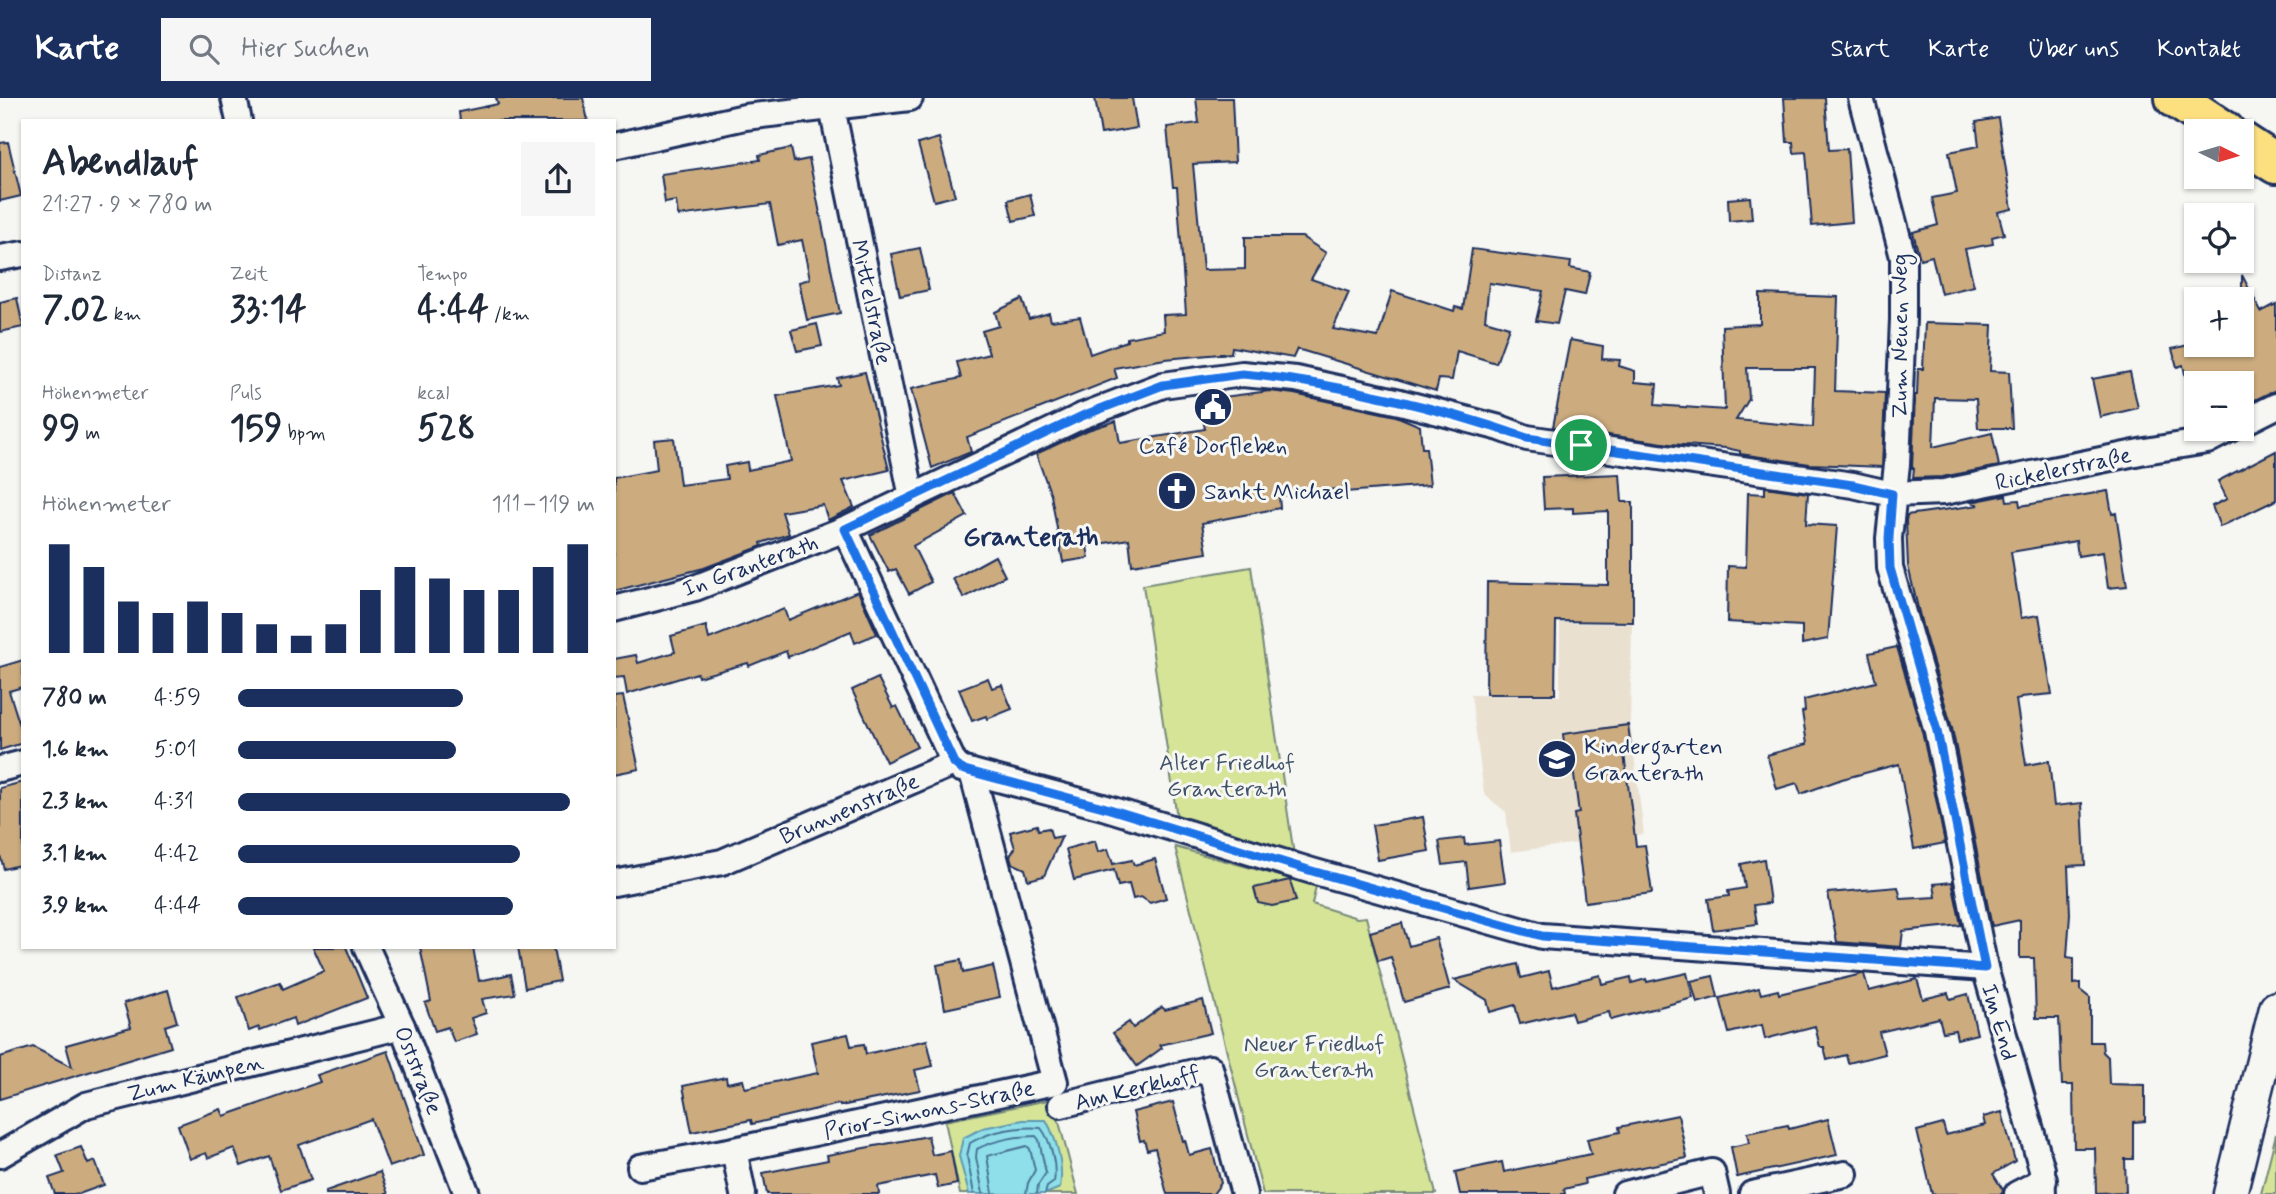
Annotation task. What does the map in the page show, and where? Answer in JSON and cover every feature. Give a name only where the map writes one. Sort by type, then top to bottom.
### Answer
[{"type":"main road","points":[[2175,98],[2207,119]]},
{"type":"main road","points":[[2254,150],[2276,164]]},
{"type":"street","points":[[234,98],[239,119]]},
{"type":"street","points":[[616,145],[743,108],[832,107],[910,98]]},
{"type":"street","name":"Zum Neuen Weg","points":[[1861,98],[1903,257],[1897,451],[1892,494]]},
{"type":"street","name":"Mittelstraße","points":[[832,107],[912,497]]},
{"type":"street","points":[[0,258],[21,254]]},
{"type":"street","name":"In Granterath","points":[[616,608],[695,588],[845,529],[1082,416],[1163,385],[1242,374],[1296,379],[1400,402],[1500,428],[1527,438],[1840,482],[1892,494]]},
{"type":"street","points":[[2254,417],[2276,406]]},
{"type":"street","name":"Rickelerstraße","points":[[1892,494],[1944,492],[2207,441]]},
{"type":"street","name":"Im End","points":[[1892,494],[1890,568],[1937,731],[1985,968],[2043,1187],[2017,1194]]},
{"type":"street","name":"Prior-Simons-Straße","points":[[640,1167],[734,1150],[1055,1082],[963,768],[845,529]]},
{"type":"street","points":[[0,769],[21,764]]},
{"type":"street","points":[[963,768],[1542,936],[1985,968]]},
{"type":"street","name":"Brunnenstraße","points":[[616,883],[722,862],[963,768]]},
{"type":"street","name":"Oststraße","points":[[367,949],[402,1026],[467,1194]]},
{"type":"street","points":[[2231,1194],[2276,1008]]},
{"type":"street","name":"Zum Kämpen","points":[[0,1155],[86,1105],[402,1026]]},
{"type":"street","name":"Am Kerkhoff","points":[[1061,1105],[1210,1068],[1244,1194]]},
{"type":"street","points":[[734,1150],[743,1194]]},
{"type":"street","points":[[1625,1194],[1712,1172],[1717,1194]]},
{"type":"street","points":[[1752,1194],[1844,1174]]},
{"type":"shaded area","name":"Kindergarten Granterath","points":[[1560,623],[1632,624],[1630,723],[1644,834],[1511,852],[1506,812],[1484,794],[1471,695],[1560,696]]},
{"type":"green space","name":"Alter Friedhof Granterath","points":[[1251,567],[1294,855],[1177,818],[1143,585]]},
{"type":"green space","name":"Neuer Friedhof Granterath","points":[[1175,847],[1316,886],[1312,904],[1357,918],[1366,917],[1436,1194],[1263,1194]]},
{"type":"green space","points":[[1053,1099],[1078,1194],[960,1194],[945,1121]]},
{"type":"green space","points":[[2276,1134],[2276,1194],[2261,1194]]},
{"type":"water","points":[[1023,1120],[1046,1120],[1059,1153],[1060,1188],[1045,1194],[969,1194],[959,1156],[963,1138],[983,1128]]},
{"type":"building","points":[[496,98],[583,98],[588,119],[460,119],[459,112],[498,104]]},
{"type":"building","points":[[1095,98],[1132,98],[1137,128],[1101,134]]},
{"type":"building","points":[[1196,98],[1232,98],[1235,162],[1193,164],[1203,270],[1245,269],[1245,237],[1302,237],[1326,253],[1311,279],[1349,292],[1333,329],[1378,337],[1392,291],[1454,311],[1455,307],[1463,309],[1472,249],[1571,262],[1570,268],[1590,272],[1585,295],[1565,291],[1557,324],[1536,321],[1543,291],[1489,283],[1485,320],[1509,327],[1496,363],[1457,351],[1452,380],[1439,379],[1436,391],[1297,349],[1293,358],[1232,347],[1231,353],[1165,359],[1114,368],[1117,378],[967,437],[971,452],[932,468],[911,389],[961,378],[957,362],[989,354],[982,331],[999,326],[995,312],[1022,299],[1029,319],[1049,313],[1051,321],[1080,317],[1090,354],[1127,341],[1127,338],[1164,331],[1163,315],[1186,314],[1177,187],[1173,187],[1167,127],[1199,123]]},
{"type":"building","points":[[1784,98],[1825,98],[1829,150],[1847,149],[1852,222],[1812,226],[1806,152],[1794,153],[1793,142],[1787,142]]},
{"type":"building","points":[[1998,118],[2012,209],[1998,212],[2004,234],[1992,237],[1993,244],[1965,249],[1974,286],[1941,294],[1932,256],[1920,259],[1913,232],[1938,225],[1932,198],[1957,193],[1949,152],[1979,146],[1976,122]]},
{"type":"building","points":[[939,138],[955,196],[934,201],[918,144]]},
{"type":"building","points":[[8,142],[21,196],[0,201],[0,143]]},
{"type":"building","points":[[791,148],[794,162],[809,159],[840,313],[807,320],[799,282],[810,279],[802,240],[778,245],[770,204],[678,216],[676,201],[665,203],[661,174],[760,160],[759,155]]},
{"type":"building","points":[[1030,194],[1035,216],[1013,221],[1008,200]]},
{"type":"building","points":[[1750,197],[1752,219],[1729,221],[1728,199]]},
{"type":"building","points":[[920,248],[929,290],[900,296],[891,254]]},
{"type":"building","points":[[2242,275],[2248,287],[2242,287]]},
{"type":"building","points":[[1760,294],[1838,297],[1835,391],[1885,393],[1882,467],[1810,464],[1740,454],[1740,451],[1726,448],[1670,444],[1553,427],[1570,340],[1603,346],[1602,359],[1620,360],[1619,366],[1635,371],[1635,382],[1657,384],[1655,405],[1725,410],[1722,326],[1760,324]],"holes":[[[1747,368],[1815,368],[1813,427],[1736,420],[1749,399]]]},
{"type":"building","points":[[17,298],[21,327],[0,332],[0,302]]},
{"type":"building","points":[[2254,298],[2261,312],[2276,304],[2276,390],[2254,400],[2254,371],[2184,371],[2183,365],[2177,367],[2172,349],[2184,346],[2184,357],[2254,357]]},
{"type":"building","points":[[1925,323],[1992,325],[1990,371],[2009,372],[2012,428],[1978,428],[1976,399],[1935,398],[1933,447],[1992,433],[1999,466],[1942,477],[1913,478],[1915,395],[1918,369],[1923,369]]},
{"type":"building","points":[[817,324],[822,346],[797,351],[791,330]]},
{"type":"building","points":[[865,372],[889,470],[843,481],[854,507],[828,520],[823,505],[782,512],[789,534],[704,568],[616,590],[616,478],[657,470],[654,440],[674,438],[680,485],[727,479],[725,466],[747,462],[748,470],[791,461],[777,396],[839,385],[837,378]]},
{"type":"building","points":[[2130,372],[2138,408],[2100,417],[2092,379]]},
{"type":"building","points":[[1270,391],[1396,416],[1420,426],[1422,448],[1426,448],[1430,485],[1346,492],[1346,488],[1279,496],[1280,508],[1202,523],[1207,553],[1132,565],[1129,539],[1087,546],[1089,558],[1063,562],[1051,495],[1036,454],[1088,430],[1116,421],[1120,443],[1205,429],[1199,400]]},
{"type":"building","points":[[2276,451],[2276,500],[2220,527],[2212,506],[2227,499],[2218,481]]},
{"type":"building","points":[[1620,474],[1622,502],[1633,502],[1633,622],[1556,621],[1555,694],[1486,694],[1487,582],[1608,585],[1608,511],[1573,513],[1573,508],[1544,509],[1542,477]]},
{"type":"building","points":[[1765,487],[1808,493],[1806,524],[1837,526],[1828,639],[1802,644],[1802,626],[1727,622],[1728,566],[1746,567],[1748,493],[1765,494]]},
{"type":"building","points":[[2108,491],[2112,514],[2116,513],[2127,586],[2108,588],[2103,552],[2078,556],[2076,541],[2011,552],[2021,618],[2039,615],[2052,694],[2021,697],[2016,700],[2026,765],[2049,761],[2054,806],[2082,803],[2085,865],[2068,866],[2070,914],[2067,957],[2074,958],[2074,984],[2080,983],[2080,990],[2090,998],[2090,1042],[2102,1042],[2103,1052],[2108,1057],[2109,1084],[2145,1085],[2145,1121],[2133,1122],[2133,1159],[2125,1159],[2126,1192],[2096,1193],[2095,1148],[2074,1148],[2073,1085],[2062,1085],[2059,1018],[2036,1018],[2034,958],[2020,958],[2020,920],[1992,926],[1952,728],[1908,566],[1906,521],[1907,515],[1979,505],[1971,502],[2006,495],[2007,501],[2019,500],[2020,506]]},
{"type":"building","points":[[955,493],[967,516],[913,546],[931,582],[909,594],[896,569],[889,572],[870,535]]},
{"type":"building","points":[[995,556],[1005,576],[964,598],[953,579]]},
{"type":"building","points":[[858,591],[877,634],[855,643],[851,631],[788,657],[786,651],[749,666],[748,663],[698,677],[697,673],[627,694],[624,677],[616,678],[616,659],[636,655],[638,663],[675,652],[671,636],[706,626],[709,639],[784,609],[788,620]]},
{"type":"building","points":[[1897,647],[1923,735],[1945,843],[1914,849],[1899,764],[1842,779],[1801,794],[1797,783],[1777,789],[1767,755],[1807,744],[1802,712],[1805,711],[1804,700],[1876,682],[1869,653]]},
{"type":"building","points":[[21,661],[21,688],[9,691],[21,729],[21,744],[0,750],[0,667]]},
{"type":"building","points":[[878,678],[893,708],[897,706],[917,747],[886,762],[852,690]]},
{"type":"building","points":[[988,678],[992,688],[1002,685],[1012,709],[987,719],[986,716],[972,721],[959,689]]},
{"type":"building","points":[[623,696],[639,769],[616,774],[616,697]]},
{"type":"building","points":[[1628,725],[1632,754],[1624,754],[1636,846],[1645,845],[1652,893],[1585,902],[1574,814],[1579,813],[1572,760],[1566,761],[1563,734]]},
{"type":"building","points":[[21,783],[21,865],[4,869],[0,855],[0,788]]},
{"type":"building","points":[[1423,817],[1429,851],[1378,860],[1372,825]]},
{"type":"building","points":[[1037,825],[1038,830],[1049,828],[1052,838],[1062,836],[1044,876],[1028,880],[1025,869],[1012,863],[1010,856],[1015,848],[1010,832]]},
{"type":"building","points":[[1464,838],[1465,845],[1499,841],[1505,882],[1469,887],[1466,862],[1443,865],[1439,841]]},
{"type":"building","points":[[1095,841],[1098,852],[1108,849],[1113,864],[1132,860],[1134,865],[1155,859],[1166,898],[1150,903],[1141,897],[1133,899],[1129,884],[1118,886],[1114,870],[1074,880],[1066,849]]},
{"type":"building","points":[[1764,859],[1770,903],[1754,905],[1757,924],[1713,930],[1708,899],[1729,896],[1728,891],[1745,888],[1741,864]]},
{"type":"building","points":[[1290,880],[1296,901],[1272,906],[1258,903],[1254,888]]},
{"type":"building","points":[[1952,882],[1961,925],[1903,931],[1901,947],[1837,942],[1828,893],[1898,887],[1901,899],[1936,897],[1934,884]]},
{"type":"building","points":[[1402,923],[1409,946],[1436,938],[1450,989],[1404,1002],[1391,957],[1378,961],[1370,932]]},
{"type":"building","points":[[314,949],[347,949],[367,998],[295,1026],[293,1018],[260,1030],[259,1027],[249,1031],[238,997],[280,982],[283,989],[324,971]]},
{"type":"building","points":[[420,949],[473,949],[479,981],[511,974],[515,994],[482,999],[486,1013],[471,1018],[477,1034],[454,1042],[448,1027],[435,1031],[425,1003],[431,1001]]},
{"type":"building","points":[[518,949],[553,949],[559,981],[525,988]]},
{"type":"building","points":[[961,960],[963,973],[993,966],[1000,997],[945,1009],[937,965]]},
{"type":"building","points":[[1518,964],[1521,978],[1549,971],[1553,987],[1600,975],[1602,984],[1631,977],[1632,983],[1646,979],[1647,982],[1687,973],[1693,998],[1611,1020],[1609,1012],[1574,1021],[1571,1012],[1520,1024],[1515,1005],[1490,1012],[1487,1000],[1454,980]]},
{"type":"building","points":[[1864,974],[1869,991],[1917,979],[1923,999],[1948,993],[1950,999],[1968,994],[1977,1034],[1957,1039],[1955,1030],[1943,1032],[1939,1018],[1879,1032],[1885,1054],[1848,1063],[1846,1055],[1827,1060],[1824,1047],[1820,1047],[1815,1026],[1765,1039],[1762,1025],[1729,1033],[1720,998],[1759,988],[1761,994],[1778,990],[1779,994]]},
{"type":"building","points":[[1713,976],[1718,997],[1697,1003],[1691,981]]},
{"type":"building","points":[[168,990],[177,1022],[165,1026],[171,1047],[0,1099],[0,1057],[33,1047],[72,1067],[66,1045],[131,1027],[124,1003]]},
{"type":"building","points":[[1203,1000],[1211,1033],[1160,1045],[1162,1048],[1137,1066],[1113,1033],[1129,1022],[1133,1028],[1162,1007],[1165,1010]]},
{"type":"building","points":[[848,1034],[851,1046],[864,1044],[866,1054],[927,1040],[933,1066],[915,1070],[920,1090],[840,1106],[839,1104],[752,1124],[751,1120],[692,1132],[683,1086],[726,1077],[727,1083],[743,1080],[745,1088],[818,1073],[811,1042]]},
{"type":"building","points":[[388,1051],[424,1155],[389,1167],[371,1119],[299,1145],[311,1180],[281,1190],[269,1156],[241,1166],[234,1148],[208,1158],[206,1153],[190,1159],[178,1125],[221,1109],[224,1116],[320,1082],[317,1075]]},
{"type":"building","points":[[1173,1102],[1189,1155],[1212,1149],[1221,1183],[1213,1194],[1167,1194],[1155,1148],[1147,1150],[1144,1140],[1140,1141],[1133,1112]]},
{"type":"building","points":[[2002,1112],[2015,1161],[1993,1174],[2003,1190],[2002,1194],[1932,1194],[1917,1131],[1943,1124],[1946,1135],[1985,1125],[1983,1117]]},
{"type":"building","points":[[1678,1115],[1687,1158],[1584,1179],[1585,1184],[1564,1189],[1565,1194],[1460,1194],[1455,1172],[1502,1162],[1504,1172],[1591,1154],[1587,1139],[1620,1132],[1619,1127]]},
{"type":"building","points":[[1828,1119],[1837,1155],[1737,1177],[1731,1147],[1749,1143],[1747,1133],[1788,1125],[1789,1129]]},
{"type":"building","points":[[928,1136],[932,1155],[951,1151],[957,1184],[938,1188],[935,1175],[878,1186],[879,1194],[767,1194],[763,1173],[828,1160],[827,1155]]},
{"type":"building","points":[[81,1147],[88,1164],[95,1161],[104,1185],[79,1194],[55,1194],[49,1178],[64,1173],[57,1155]]},
{"type":"building","points":[[380,1172],[388,1194],[326,1194],[326,1191]]},
{"type":"place","name":"Café Dorfleben","points":[[1213,407]]},
{"type":"place","name":"Sankt Michael","points":[[1177,491]]},
{"type":"place","name":"Kindergarten Granterath","points":[[1557,759]]},
{"type":"district","name":"Granterath","points":[[1031,536]]},
{"type":"route","points":[[1242,374],[1296,379],[1400,402],[1500,428],[1527,438],[1581,445],[1733,466],[1892,494],[1890,568],[1937,731],[1985,968],[1542,936],[1312,871],[1103,807],[961,769],[954,763],[845,529],[1082,416],[1163,385],[1242,374]]}]
